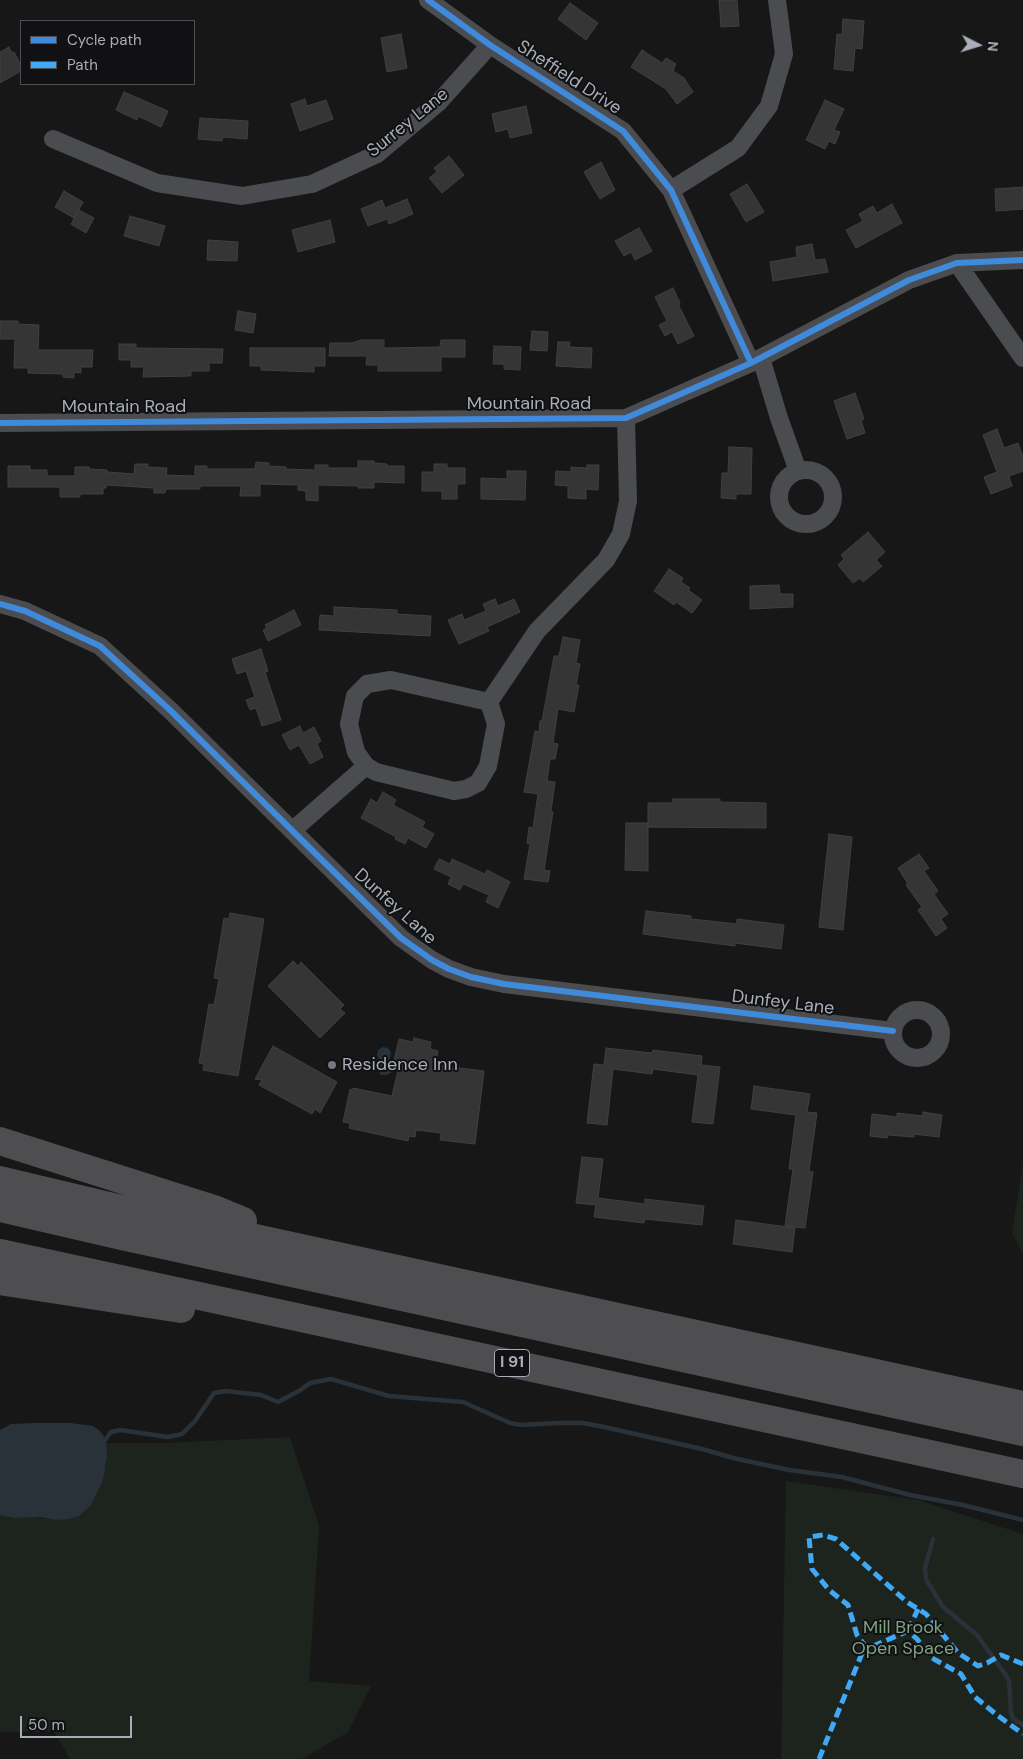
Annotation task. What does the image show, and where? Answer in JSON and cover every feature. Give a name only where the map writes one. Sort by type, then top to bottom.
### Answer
[{"type":"highway","points":[[0,1141],[223,1213],[251,1225],[283,1244]]},
{"type":"highway","points":[[0,1180],[283,1244],[1023,1405]]},
{"type":"highway","points":[[0,1208],[1023,1432]]},
{"type":"highway","points":[[0,1226],[1023,1447]]},
{"type":"highway","name":"I 91","points":[[0,1253],[1023,1474]]},
{"type":"highway","points":[[0,1281],[140,1302],[261,1324],[295,1326],[329,1324]]},
{"type":"street","name":"Sheffield Drive","points":[[428,0],[490,45],[623,131],[671,190],[756,360],[798,471]]},
{"type":"street","points":[[671,190],[738,148],[769,106],[784,54],[777,0]]},
{"type":"street","name":"Surrey Lane","points":[[53,139],[157,183],[242,196],[312,184],[377,154],[438,102],[490,45]]},
{"type":"street","name":"Mountain Road","points":[[0,423],[626,418],[756,360],[909,280],[957,263],[1023,260]]},
{"type":"street","points":[[957,263],[1023,358]]},
{"type":"street","points":[[489,702],[537,631],[606,560],[621,534],[628,500],[626,418]]},
{"type":"street","name":"Dunfey Lane","points":[[0,604],[25,610],[100,646],[171,711],[401,938],[432,960],[472,977],[504,984],[893,1031]]},
{"type":"street","points":[[390,680],[489,702],[496,724],[488,766],[478,783],[466,789],[454,791],[376,772],[366,766],[356,752],[349,724],[354,696],[367,684],[390,680]]},
{"type":"street","points":[[293,830],[366,766]]},
{"type":"green space","points":[[1023,1164],[1023,1254],[1012,1233]]},
{"type":"green space","points":[[290,1437],[319,1526],[309,1681],[371,1686],[348,1732],[302,1759],[70,1759],[54,1732],[0,1732],[0,1514],[14,1518],[31,1517],[56,1520],[106,1467],[106,1443],[164,1443]]},
{"type":"green space","name":"Mill Brook Open Space","points":[[786,1481],[918,1500],[1023,1534],[1023,1759],[781,1759]]},
{"type":"shaded area","points":[[383,1047],[388,1048],[391,1052],[389,1064],[392,1069],[391,1073],[386,1075],[381,1075],[378,1070],[380,1060],[377,1056],[378,1050]]},
{"type":"shaded area","points":[[70,1423],[93,1426],[106,1439],[107,1456],[103,1480],[91,1505],[79,1516],[56,1520],[39,1517],[14,1518],[0,1515],[0,1430],[11,1424]]},
{"type":"building","points":[[719,0],[737,0],[739,26],[721,27]]},
{"type":"building","points":[[570,3],[598,23],[586,40],[558,19]]},
{"type":"building","points":[[843,19],[864,21],[862,49],[855,48],[853,71],[834,69],[837,34],[842,35]]},
{"type":"building","points":[[401,34],[407,68],[387,72],[381,38]]},
{"type":"building","points":[[9,47],[20,63],[20,72],[0,83],[0,52]]},
{"type":"building","points":[[642,50],[662,63],[666,58],[676,64],[673,71],[684,78],[693,92],[677,104],[666,89],[631,67]]},
{"type":"building","points":[[124,92],[168,111],[161,127],[138,116],[137,120],[116,110]]},
{"type":"building","points":[[305,99],[307,106],[326,100],[333,119],[300,131],[291,104]]},
{"type":"building","points":[[825,100],[844,109],[834,130],[840,132],[835,144],[829,141],[825,149],[806,140]]},
{"type":"building","points":[[526,106],[532,133],[510,138],[508,129],[496,132],[492,114]]},
{"type":"building","points":[[200,118],[248,121],[247,139],[223,137],[222,141],[198,139]]},
{"type":"building","points":[[449,156],[464,175],[442,193],[429,178],[437,172],[434,168]]},
{"type":"building","points":[[601,162],[615,190],[600,199],[584,172]]},
{"type":"building","points":[[747,184],[764,212],[746,222],[730,194]]},
{"type":"building","points":[[1023,187],[1023,209],[996,211],[995,189]]},
{"type":"building","points":[[64,191],[83,202],[74,218],[55,207]]},
{"type":"building","points":[[407,199],[413,214],[389,224],[387,219],[368,226],[361,209],[382,200],[385,208]]},
{"type":"building","points":[[892,204],[902,223],[856,248],[846,230],[863,221],[859,214],[873,206],[877,213]]},
{"type":"building","points":[[79,210],[94,218],[86,233],[71,224]]},
{"type":"building","points":[[130,216],[165,226],[159,246],[124,236]]},
{"type":"building","points":[[330,220],[335,242],[298,252],[292,230]]},
{"type":"building","points":[[639,228],[652,251],[635,260],[631,252],[624,256],[615,241]]},
{"type":"building","points":[[208,240],[238,242],[237,261],[207,260]]},
{"type":"building","points":[[812,244],[815,260],[825,259],[828,272],[773,281],[770,262],[797,257],[796,247]]},
{"type":"building","points":[[673,288],[680,303],[679,306],[694,336],[678,344],[672,332],[665,336],[659,325],[667,321],[655,297]]},
{"type":"building","points":[[238,311],[256,314],[253,333],[235,330]]},
{"type":"building","points":[[0,321],[18,321],[18,324],[39,325],[38,350],[93,350],[92,367],[81,367],[81,373],[74,372],[74,378],[63,377],[63,374],[28,373],[28,368],[14,368],[15,339],[0,339]]},
{"type":"building","points":[[532,331],[548,332],[547,351],[530,350]]},
{"type":"building","points":[[361,340],[384,340],[384,348],[440,347],[441,340],[465,340],[465,357],[441,357],[441,371],[378,371],[378,365],[366,365],[367,356],[329,356],[330,343],[352,343]]},
{"type":"building","points":[[558,342],[570,342],[569,347],[592,348],[591,368],[556,366]]},
{"type":"building","points":[[119,344],[136,344],[136,348],[223,349],[222,363],[209,363],[209,371],[191,371],[191,376],[143,377],[144,367],[131,367],[131,360],[119,360]]},
{"type":"building","points":[[494,346],[521,347],[520,370],[504,369],[504,364],[493,364]]},
{"type":"building","points":[[250,348],[325,348],[325,366],[314,366],[314,372],[261,370],[261,366],[250,366]]},
{"type":"building","points":[[855,393],[864,419],[861,420],[865,433],[847,439],[834,401]]},
{"type":"building","points":[[997,429],[1004,448],[1018,443],[1023,457],[1023,471],[1009,476],[1012,486],[991,494],[984,477],[997,472],[983,435]]},
{"type":"building","points":[[729,447],[752,448],[751,494],[736,494],[736,499],[721,498],[722,473],[728,473]]},
{"type":"building","points":[[358,461],[374,461],[374,463],[387,464],[387,466],[404,466],[404,483],[374,482],[374,488],[318,485],[318,501],[306,500],[306,491],[298,490],[298,485],[260,484],[260,496],[240,496],[241,486],[200,486],[200,489],[166,489],[165,493],[154,493],[154,488],[106,485],[106,488],[103,488],[103,494],[80,494],[80,497],[60,497],[60,487],[8,487],[8,466],[30,466],[30,470],[47,470],[47,476],[75,476],[75,467],[89,467],[89,469],[107,470],[107,472],[134,474],[135,464],[148,464],[148,467],[167,468],[166,475],[195,476],[195,466],[207,466],[207,469],[255,469],[256,462],[269,463],[269,466],[286,467],[286,469],[315,470],[315,465],[328,465],[328,468],[358,468]]},
{"type":"building","points":[[434,464],[447,464],[447,468],[465,468],[465,484],[457,484],[457,499],[442,499],[442,491],[422,491],[422,472],[434,472]]},
{"type":"building","points":[[587,465],[599,465],[598,490],[586,489],[586,499],[568,498],[568,486],[555,485],[556,471],[571,472],[571,467],[587,468]]},
{"type":"building","points":[[507,471],[526,471],[525,500],[481,499],[481,478],[507,479]]},
{"type":"building","points":[[868,532],[885,552],[876,560],[882,566],[863,582],[860,578],[853,583],[838,565],[844,559],[841,555]]},
{"type":"building","points":[[669,569],[683,578],[681,582],[690,588],[688,590],[702,600],[692,613],[676,602],[674,605],[654,591]]},
{"type":"building","points":[[779,585],[780,594],[793,594],[793,607],[750,609],[750,586]]},
{"type":"building","points":[[495,599],[498,606],[514,599],[520,612],[487,627],[489,631],[459,644],[448,620],[462,614],[464,620],[486,611],[483,604]]},
{"type":"building","points":[[334,607],[397,610],[397,614],[431,616],[430,636],[319,630],[320,615],[334,616]]},
{"type":"building","points":[[294,610],[301,625],[268,641],[263,630],[267,628],[265,625]]},
{"type":"building","points":[[563,637],[580,640],[576,663],[580,664],[576,685],[579,685],[574,712],[558,709],[553,743],[558,744],[555,759],[550,759],[547,781],[555,782],[551,811],[553,812],[544,870],[550,871],[548,882],[524,879],[530,844],[527,843],[529,827],[533,828],[538,794],[524,792],[535,731],[539,732],[554,656],[559,656]]},
{"type":"building","points":[[261,649],[268,671],[265,672],[281,720],[262,726],[256,708],[250,710],[246,700],[255,697],[246,671],[237,674],[232,659]]},
{"type":"building","points":[[300,726],[303,733],[314,727],[321,741],[317,744],[323,757],[310,764],[299,745],[290,750],[282,735]]},
{"type":"building","points":[[383,792],[396,800],[393,805],[425,822],[422,827],[434,834],[426,848],[408,838],[405,844],[361,818],[371,799],[377,803]]},
{"type":"building","points":[[673,799],[720,799],[720,802],[766,803],[766,828],[648,827],[648,803],[673,803]]},
{"type":"building","points":[[626,823],[648,823],[648,871],[625,870]]},
{"type":"building","points":[[829,834],[852,837],[843,930],[819,927]]},
{"type":"building","points":[[919,854],[929,868],[924,871],[938,891],[934,894],[948,914],[941,919],[947,928],[936,936],[918,910],[922,907],[906,885],[908,884],[898,868]]},
{"type":"building","points":[[439,859],[450,864],[452,859],[485,874],[487,870],[510,882],[498,908],[486,902],[489,895],[463,884],[460,890],[448,884],[451,877],[434,869]]},
{"type":"building","points":[[646,911],[691,916],[691,919],[737,924],[737,919],[784,925],[781,949],[735,943],[735,946],[643,934]]},
{"type":"building","points":[[230,913],[264,919],[238,1076],[203,1070],[204,1064],[199,1063],[209,1004],[214,1005],[219,979],[214,978],[224,918],[229,919]]},
{"type":"building","points":[[293,961],[298,966],[301,962],[344,1005],[340,1009],[345,1013],[320,1038],[268,986]]},
{"type":"building","points":[[414,1038],[431,1042],[430,1049],[438,1051],[435,1065],[484,1071],[475,1144],[440,1140],[441,1133],[416,1130],[415,1137],[409,1136],[408,1141],[349,1128],[350,1123],[343,1122],[350,1089],[392,1096],[399,1066],[393,1065],[399,1039],[413,1042]]},
{"type":"building","points":[[273,1046],[337,1082],[320,1113],[315,1109],[312,1114],[259,1085],[262,1080],[255,1079]]},
{"type":"building","points":[[606,1048],[652,1053],[653,1050],[702,1056],[701,1065],[720,1067],[713,1124],[692,1122],[698,1075],[653,1069],[652,1074],[613,1069],[607,1125],[587,1123],[594,1064],[604,1065]]},
{"type":"building","points":[[754,1086],[810,1094],[807,1112],[817,1113],[809,1171],[813,1172],[805,1228],[785,1226],[793,1169],[789,1169],[796,1115],[751,1109]]},
{"type":"building","points":[[923,1112],[942,1115],[939,1137],[914,1134],[914,1137],[888,1135],[887,1138],[870,1136],[872,1114],[897,1117],[897,1113],[923,1116]]},
{"type":"building","points":[[582,1157],[603,1159],[598,1198],[645,1204],[645,1199],[704,1206],[702,1225],[645,1219],[644,1223],[594,1217],[596,1205],[576,1203]]},
{"type":"building","points":[[736,1220],[795,1228],[792,1252],[733,1244]]},
{"type":"waterway","points":[[106,1439],[111,1432],[120,1430],[168,1437],[182,1434],[195,1421],[214,1393],[226,1391],[261,1395],[278,1402],[310,1383],[331,1379],[389,1396],[463,1402],[510,1423],[521,1425],[583,1423],[604,1427],[789,1470],[842,1477],[910,1495],[963,1505],[1023,1520]]},
{"type":"waterway","points":[[933,1539],[925,1568],[926,1579],[943,1607],[977,1635],[1005,1674],[1009,1681],[1013,1719],[1023,1725]]},
{"type":"marked path","points":[[1023,1664],[1001,1655],[978,1666],[958,1653],[926,1614],[907,1602],[836,1539],[823,1535],[809,1537],[812,1569],[829,1590],[848,1605],[857,1635],[865,1646],[871,1647],[908,1631],[932,1658],[961,1674],[975,1697],[1023,1734]]},
{"type":"marked path","points":[[908,1631],[918,1609]]},
{"type":"marked path","points":[[819,1759],[865,1646]]},
{"type":"cycle path","points":[[428,0],[490,45],[623,131],[671,190],[751,363]]},
{"type":"cycle path","points":[[0,423],[626,418],[751,363],[909,280],[957,263],[1023,260]]},
{"type":"cycle path","points":[[0,604],[25,611],[100,646],[171,711],[401,938],[432,960],[449,969],[471,977],[504,984],[893,1031]]},
{"type":"place","name":"Residence Inn","points":[[332,1065]]}]
